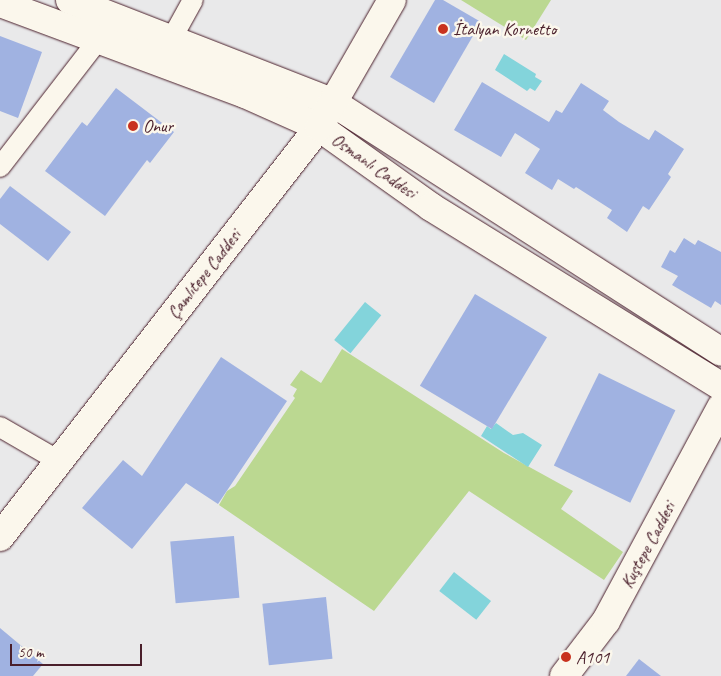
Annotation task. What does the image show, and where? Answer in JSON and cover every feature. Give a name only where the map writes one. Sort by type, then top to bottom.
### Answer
[{"type":"main road","name":"Osmanlı Caddesi","points":[[70,0],[172,38],[332,102],[721,352]]},
{"type":"main road","name":"Çamlıtepe Caddesi","points":[[0,537],[319,127],[392,0]]},
{"type":"main road","name":"Osmanlı Caddesi","points":[[0,3],[245,94],[319,127],[431,207],[721,386]]},
{"type":"main road","name":"Kuştepe Caddesi","points":[[564,676],[606,621],[721,407]]},
{"type":"street","points":[[172,38],[193,0]]},
{"type":"street","points":[[0,167],[98,39]]},
{"type":"street","points":[[0,426],[59,461]]},
{"type":"green space","points":[[461,0],[551,0],[526,40]]},
{"type":"green space","points":[[342,349],[504,453],[573,491],[561,509],[623,552],[604,580],[469,491],[374,611],[219,505],[227,491],[235,486],[295,398],[293,396],[297,389],[290,385],[301,370],[321,383]]},
{"type":"water","points":[[504,54],[536,74],[535,77],[542,81],[535,91],[530,88],[527,91],[495,70]]},
{"type":"water","points":[[365,302],[381,315],[350,353],[334,340]]},
{"type":"water","points":[[496,423],[513,435],[523,433],[542,445],[528,467],[481,436],[487,426],[491,429]]},
{"type":"water","points":[[454,572],[491,601],[476,620],[439,591]]},
{"type":"building","points":[[435,0],[443,0],[481,22],[434,103],[390,77]]},
{"type":"building","points":[[0,36],[42,52],[18,118],[0,111]]},
{"type":"building","points":[[482,82],[549,122],[556,110],[562,113],[581,83],[609,101],[603,110],[619,122],[649,140],[655,130],[684,149],[668,174],[671,177],[649,210],[643,206],[627,232],[607,218],[612,210],[576,187],[574,189],[558,179],[552,190],[525,173],[540,149],[515,133],[501,157],[454,130]]},
{"type":"building","points":[[116,88],[174,132],[150,163],[147,160],[105,216],[45,171],[82,122],[87,126]]},
{"type":"building","points":[[10,186],[71,232],[48,261],[0,224],[0,199]]},
{"type":"building","points":[[684,238],[695,245],[698,240],[721,252],[721,305],[715,301],[711,308],[672,285],[678,276],[661,267],[670,250],[675,253]]},
{"type":"building","points":[[475,294],[547,337],[492,429],[420,386]]},
{"type":"building","points":[[221,357],[287,401],[218,504],[186,483],[132,549],[82,508],[123,460],[142,476]]},
{"type":"building","points":[[599,373],[675,410],[630,503],[554,466]]},
{"type":"building","points":[[234,536],[239,598],[176,603],[170,542]]},
{"type":"building","points":[[326,597],[332,659],[269,665],[262,604]]},
{"type":"building","points":[[0,628],[43,664],[33,676],[0,676]]},
{"type":"building","points":[[639,659],[661,676],[626,676]]},
{"type":"place","name":"İtalyan Kornetto","points":[[443,29]]},
{"type":"place","name":"Onur","points":[[133,126]]},
{"type":"place","name":"A101","points":[[566,657]]}]
